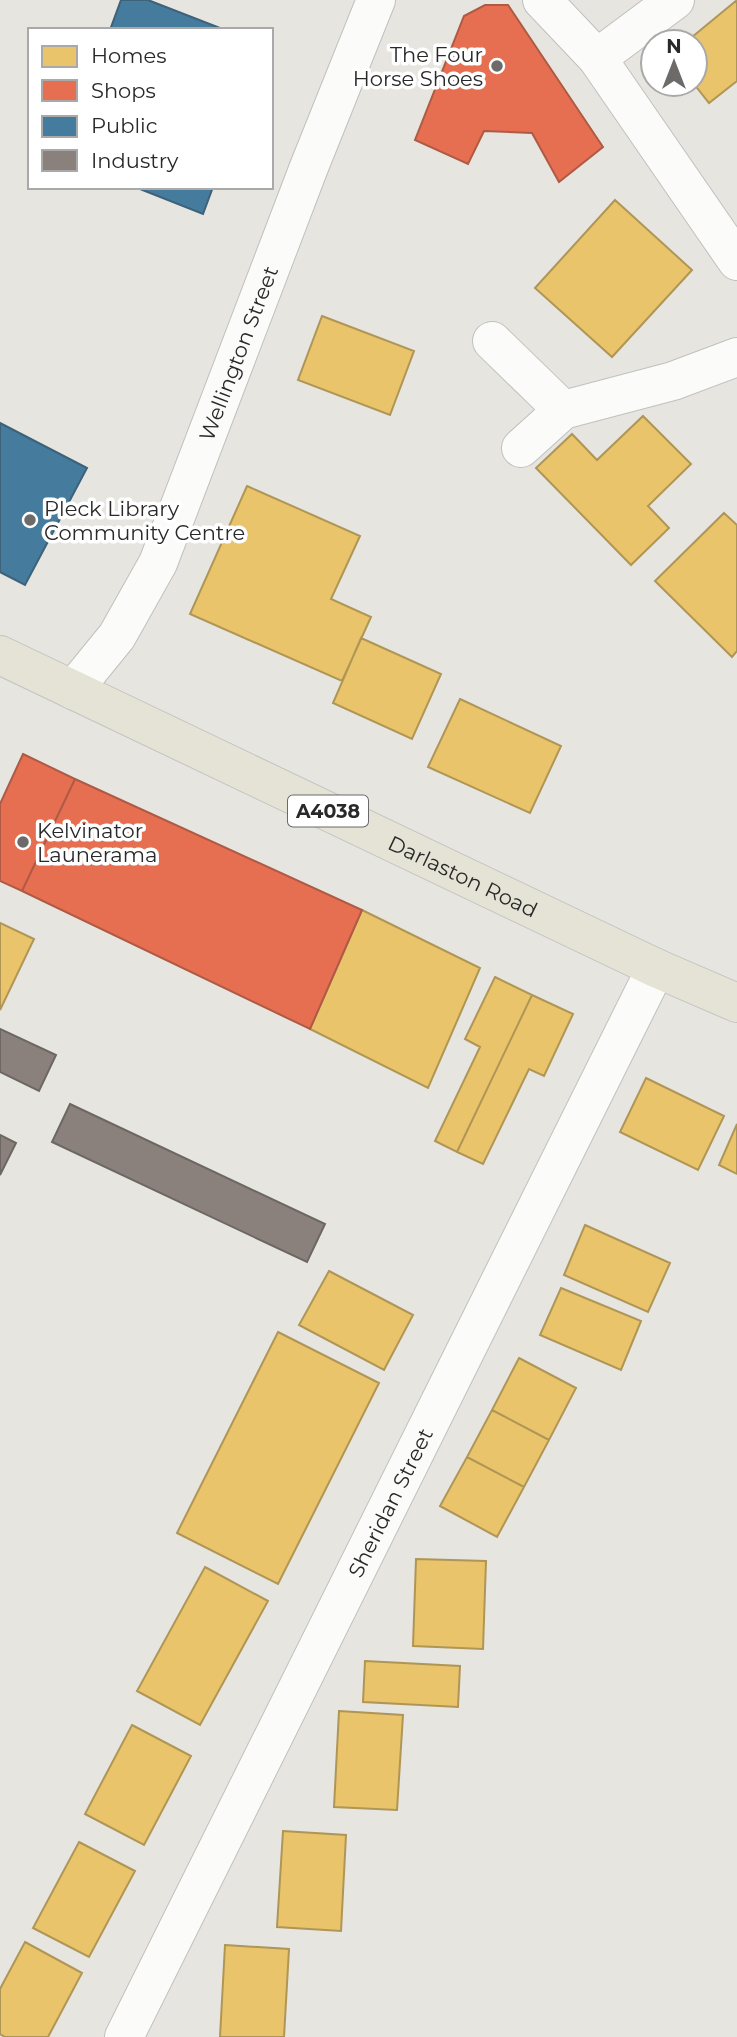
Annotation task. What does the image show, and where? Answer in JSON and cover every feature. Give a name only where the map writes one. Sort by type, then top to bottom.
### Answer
[{"type":"main road","name":"Darlaston Road","points":[[0,655],[656,968],[737,1003]]},
{"type":"street","name":"Wellington Street","points":[[73,690],[117,636],[158,563],[309,167],[376,0]]},
{"type":"street","points":[[541,0],[597,58],[737,261]]},
{"type":"street","points":[[597,58],[675,0]]},
{"type":"street","points":[[492,341],[563,410]]},
{"type":"street","points":[[521,448],[563,410],[674,381],[737,358]]},
{"type":"street","name":"Sheridan Street","points":[[124,2037],[656,968]]},
{"type":"building: Homes","points":[[737,0],[737,81],[709,103],[705,98],[709,98],[709,28],[703,28]]},
{"type":"building: Homes","points":[[615,200],[692,270],[612,357],[535,288]]},
{"type":"building: Homes","points":[[322,316],[414,351],[390,415],[298,380]]},
{"type":"building: Homes","points":[[643,416],[691,464],[648,506],[669,528],[631,565],[536,468],[572,434],[597,460]]},
{"type":"building: Homes","points":[[247,486],[360,536],[331,599],[371,617],[342,681],[190,614]]},
{"type":"building: Homes","points":[[724,513],[737,525],[737,651],[732,657],[655,581]]},
{"type":"building: Homes","points":[[361,638],[441,674],[412,739],[333,703]]},
{"type":"building: Homes","points":[[460,699],[561,746],[530,813],[428,767]]},
{"type":"building: Homes","points":[[362,910],[480,968],[428,1088],[310,1029]]},
{"type":"building: Homes","points":[[0,923],[34,939],[0,1010]]},
{"type":"building: Homes","points":[[495,977],[532,995],[457,1152],[435,1141],[480,1047],[465,1039]]},
{"type":"building: Homes","points":[[532,995],[573,1014],[544,1076],[529,1069],[483,1164],[457,1152]]},
{"type":"building: Homes","points":[[646,1078],[724,1116],[698,1170],[620,1132]]},
{"type":"building: Homes","points":[[737,1124],[737,1174],[719,1165]]},
{"type":"building: Homes","points":[[585,1225],[670,1263],[648,1312],[564,1275]]},
{"type":"building: Homes","points":[[329,1271],[413,1315],[384,1370],[299,1325]]},
{"type":"building: Homes","points":[[561,1288],[641,1321],[621,1370],[540,1335]]},
{"type":"building: Homes","points":[[278,1332],[379,1383],[278,1584],[177,1533]]},
{"type":"building: Homes","points":[[519,1358],[576,1388],[549,1440],[492,1410]]},
{"type":"building: Homes","points":[[492,1410],[549,1440],[524,1487],[467,1457]]},
{"type":"building: Homes","points":[[467,1457],[524,1487],[497,1537],[440,1506]]},
{"type":"building: Homes","points":[[416,1559],[486,1561],[483,1649],[413,1646]]},
{"type":"building: Homes","points":[[205,1567],[268,1601],[200,1725],[137,1691]]},
{"type":"building: Homes","points":[[365,1661],[460,1666],[458,1707],[363,1702]]},
{"type":"building: Homes","points":[[339,1711],[403,1715],[397,1810],[334,1807]]},
{"type":"building: Homes","points":[[132,1725],[191,1756],[144,1845],[85,1814]]},
{"type":"building: Homes","points":[[283,1831],[346,1835],[341,1931],[277,1927]]},
{"type":"building: Homes","points":[[79,1842],[135,1871],[89,1957],[33,1928]]},
{"type":"building: Homes","points":[[25,1942],[82,1973],[48,2037],[5,2037],[0,2034],[0,1989]]},
{"type":"building: Homes","points":[[225,1945],[289,1949],[284,2037],[220,2037]]},
{"type":"building: Shops","name":"The Four Horse Shoes","points":[[485,5],[508,5],[603,147],[559,182],[532,133],[484,131],[468,164],[415,140],[464,16]]},
{"type":"building: Shops","name":"Kelvinator Launerama","points":[[23,754],[75,779],[22,891],[0,881],[0,804]]},
{"type":"building: Shops","points":[[75,779],[362,910],[310,1029],[22,891]]},
{"type":"building: Public","points":[[121,0],[148,0],[220,28],[111,28]]},
{"type":"building: Public","points":[[140,189],[212,189],[203,214]]},
{"type":"building: Public","name":"Pleck Library Community Centre","points":[[0,423],[87,468],[25,585],[0,572]]},
{"type":"building: Industry","points":[[0,1029],[56,1055],[39,1091],[0,1072]]},
{"type":"building: Industry","points":[[70,1104],[325,1224],[307,1262],[52,1142]]},
{"type":"building: Industry","points":[[0,1135],[16,1143],[0,1175]]},
{"type":"place","name":"The Four Horse Shoes","points":[[497,66]]},
{"type":"place","name":"Pleck Library Community Centre","points":[[30,520]]},
{"type":"place","name":"Kelvinator Launerama","points":[[23,842]]}]
